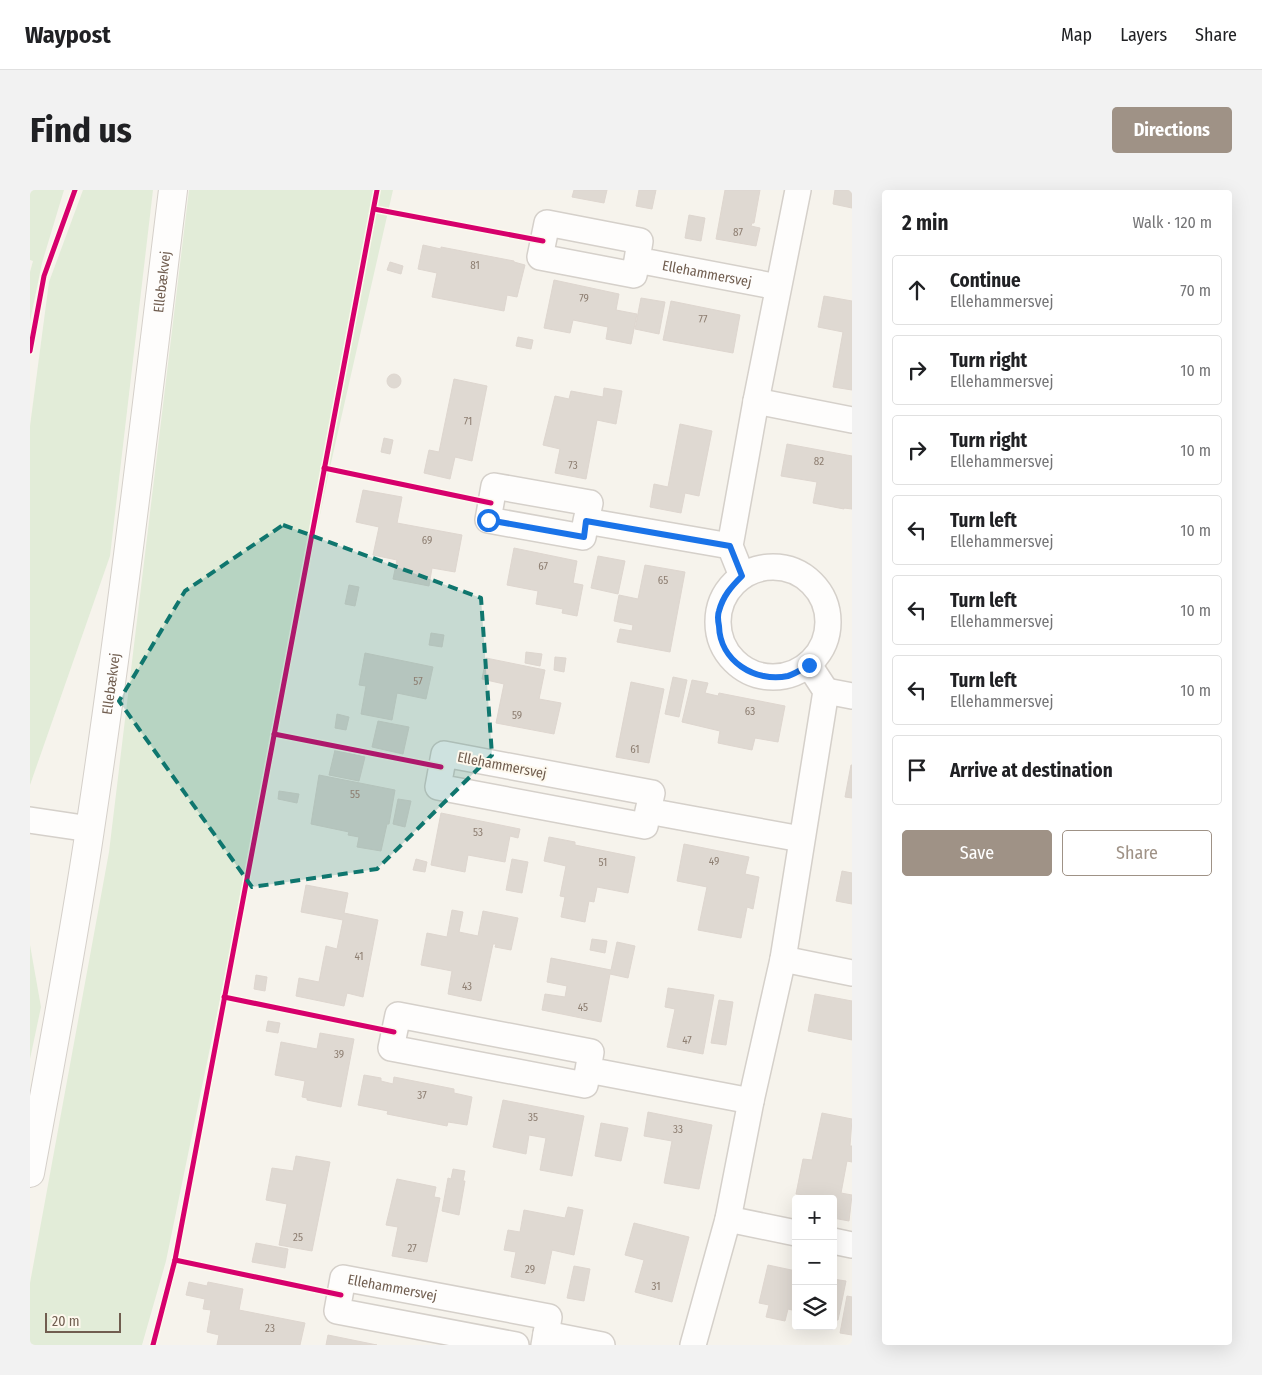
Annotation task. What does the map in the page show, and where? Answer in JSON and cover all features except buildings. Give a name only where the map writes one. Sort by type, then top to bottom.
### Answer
[{"type":"street","name":"Ellebækvej","points":[[30,1173],[90,829],[174,190]]},
{"type":"street","points":[[742,576],[730,546],[798,190]]},
{"type":"street","name":"Ellehammersvej","points":[[637,260],[778,287]]},
{"type":"street","points":[[756,402],[852,420]]},
{"type":"street","points":[[586,521],[730,546]]},
{"type":"street","points":[[761,567],[782,567],[802,574],[818,588],[827,608],[829,629],[822,649],[809,665],[789,676],[766,677],[745,670],[728,656],[719,635],[718,613],[726,592],[742,576],[761,567]]},
{"type":"street","points":[[693,1345],[728,1219],[750,1101],[783,959],[826,691],[809,665]]},
{"type":"street","points":[[826,691],[852,696]]},
{"type":"street","name":"Ellehammersvej","points":[[444,754],[652,793],[648,811],[645,826],[438,787],[444,754]]},
{"type":"street","points":[[648,811],[801,840]]},
{"type":"street","points":[[30,820],[90,829]]},
{"type":"street","points":[[783,959],[852,973]]},
{"type":"street","points":[[398,1015],[591,1052],[588,1070],[585,1086],[391,1048],[398,1015]]},
{"type":"street","points":[[588,1070],[750,1101]]},
{"type":"street","points":[[728,1219],[792,1232]]},
{"type":"street","points":[[837,1242],[852,1245]]},
{"type":"street","name":"Ellehammersvej","points":[[516,1345],[337,1311],[344,1278],[549,1317],[545,1340],[602,1345]]},
{"type":"highlighted area","points":[[283,525],[481,598],[492,755],[377,869],[252,887],[119,701],[185,591]]},
{"type":"green space","points":[[30,190],[64,190],[42,263],[30,321],[30,272],[33,261],[30,260]]},
{"type":"green space","points":[[83,190],[153,190],[110,556],[30,785],[30,426],[49,282]]},
{"type":"green space","points":[[189,190],[393,190],[328,476],[166,1261],[142,1345],[30,1345],[30,1283],[109,852]]},
{"type":"green space","points":[[30,945],[41,1007],[30,1059]]},
{"type":"cycle path","points":[[30,351],[44,276],[75,190]]},
{"type":"cycle path","points":[[153,1345],[175,1260],[377,190]]},
{"type":"cycle path","points":[[374,209],[543,241]]},
{"type":"cycle path","points":[[324,468],[491,503]]},
{"type":"cycle path","points":[[274,734],[441,767]]},
{"type":"cycle path","points":[[224,997],[394,1032]]},
{"type":"cycle path","points":[[175,1260],[341,1295]]},
{"type":"route","points":[[488,520],[584,537],[586,521],[730,546],[742,576],[726,592],[718,613],[719,635],[728,656],[745,670],[766,677],[789,676],[809,665]]}]
